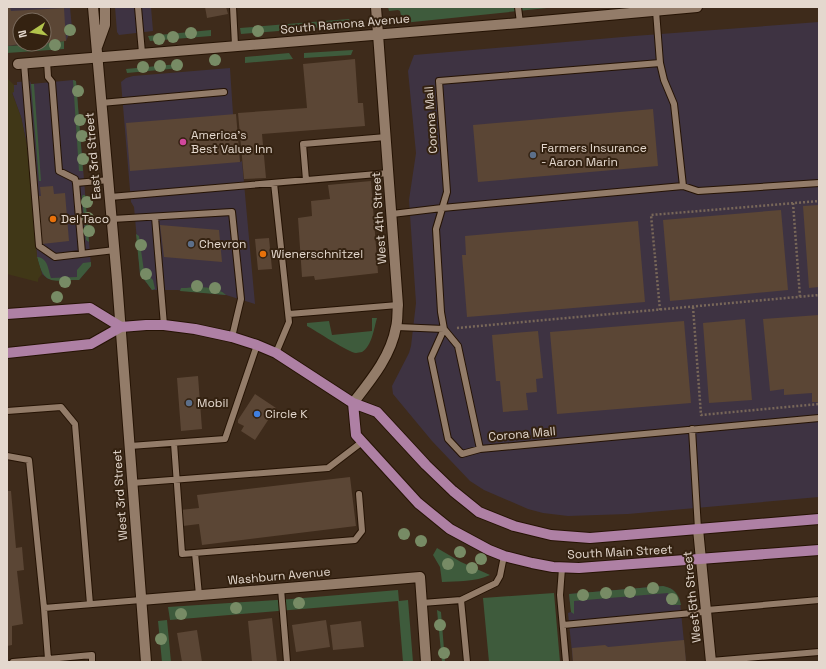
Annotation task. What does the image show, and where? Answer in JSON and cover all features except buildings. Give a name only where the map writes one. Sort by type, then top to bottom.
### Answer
[{"type":"main road","points":[[7,314],[90,308],[121,327]]},
{"type":"main road","name":"South Main Street","points":[[7,353],[91,344],[121,327],[164,325],[196,329],[232,337],[257,345],[276,353],[353,403],[377,412],[426,465],[453,491],[479,512],[514,526],[551,535],[590,538],[819,519]]},
{"type":"main road","name":"South Main Street","points":[[353,403],[356,435],[418,504],[450,529],[469,540],[504,556],[562,568],[579,568],[612,567],[819,550]]},
{"type":"street","name":"East 3rd Street","points":[[92,7],[109,180],[121,327]]},
{"type":"street","points":[[97,53],[105,25],[105,7]]},
{"type":"street","name":"West 4th Street","points":[[353,403],[382,363],[392,343],[396,327],[398,305],[376,7]]},
{"type":"street","name":"South Ramona Avenue","points":[[21,63],[47,61],[97,53],[142,53],[520,23],[656,9],[697,7]]},
{"type":"street","name":"West 3rd Street","points":[[121,327],[146,662]]},
{"type":"street","name":"West 5th Street","points":[[698,529],[711,662]]},
{"type":"street","name":"Washburn Avenue","points":[[141,600],[420,578],[422,603]]},
{"type":"street","points":[[422,603],[426,662]]},
{"type":"lane","points":[[138,7],[142,53]]},
{"type":"lane","points":[[232,7],[235,45]]},
{"type":"lane","points":[[518,7],[520,23]]},
{"type":"lane","points":[[656,9],[660,63],[664,80],[674,104],[682,186]]},
{"type":"lane","points":[[47,61],[48,77],[52,82],[59,171],[74,179],[76,183],[82,253]]},
{"type":"lane","points":[[21,63],[39,246],[55,257],[115,250]]},
{"type":"lane","name":"Corona Mall","points":[[660,63],[439,81],[447,192],[436,229],[440,312],[444,329],[458,346],[480,449],[819,418]]},
{"type":"lane","points":[[101,103],[224,92]]},
{"type":"lane","points":[[306,180],[303,144],[386,137]]},
{"type":"lane","points":[[110,197],[389,173]]},
{"type":"lane","points":[[76,183],[109,180]]},
{"type":"lane","points":[[274,183],[289,314],[289,322],[276,353]]},
{"type":"lane","points":[[392,214],[682,186],[698,191],[819,183]]},
{"type":"lane","points":[[112,219],[232,212],[241,299],[232,337]]},
{"type":"lane","points":[[155,217],[164,325]]},
{"type":"lane","points":[[289,314],[398,305]]},
{"type":"lane","points":[[396,327],[444,329],[431,358],[448,439],[462,454],[480,449]]},
{"type":"lane","points":[[130,446],[225,439],[257,345]]},
{"type":"lane","points":[[7,411],[61,407],[75,424],[90,604]]},
{"type":"lane","points":[[692,429],[698,529]]},
{"type":"lane","points":[[132,483],[328,468],[362,442]]},
{"type":"lane","points":[[174,443],[182,554],[356,540],[362,531],[359,494]]},
{"type":"lane","points":[[7,456],[29,460],[48,659]]},
{"type":"lane","points":[[195,553],[199,596]]},
{"type":"lane","points":[[422,603],[461,600],[496,583],[500,576],[504,556]]},
{"type":"lane","points":[[562,568],[560,589],[566,662]]},
{"type":"lane","points":[[281,589],[287,662]]},
{"type":"lane","points":[[44,608],[141,600]]},
{"type":"lane","points":[[461,600],[466,662]]},
{"type":"lane","points":[[563,625],[819,600]]},
{"type":"lane","points":[[711,662],[819,652]]},
{"type":"lane","points":[[13,662],[92,655],[92,662]]},
{"type":"path","points":[[660,310],[651,214],[819,201]]},
{"type":"path","points":[[793,203],[800,297]]},
{"type":"path","points":[[444,329],[819,295]]},
{"type":"path","points":[[693,306],[701,415],[819,404]]},
{"type":"shaded area","points":[[7,7],[70,7],[72,28],[66,41],[52,28],[52,12],[12,12],[12,45],[7,46]]},
{"type":"shaded area","points":[[115,7],[151,7],[153,31],[119,35],[117,32]]},
{"type":"shaded area","points":[[819,22],[819,497],[628,514],[568,516],[543,513],[528,509],[484,490],[470,481],[432,441],[393,394],[392,386],[411,346],[416,303],[409,200],[416,153],[408,71],[414,55]]},
{"type":"shaded area","points":[[230,68],[233,114],[240,162],[242,161],[255,304],[226,295],[177,290],[152,290],[140,274],[134,207],[131,202],[121,82],[126,78],[133,76]]},
{"type":"shaded area","points":[[30,81],[31,84],[76,81],[91,266],[79,280],[48,279],[42,274],[37,257],[27,145],[21,117],[12,92],[14,92],[14,85],[17,85],[17,82]]},
{"type":"shaded area","points":[[663,586],[672,589],[680,602],[686,662],[573,662],[568,613],[571,612],[569,594]]},
{"type":"green space","points":[[388,7],[557,7],[403,23],[400,11],[389,11]]},
{"type":"green space","points":[[349,19],[352,25],[241,34],[240,28]]},
{"type":"green space","points":[[211,30],[211,36],[150,41],[148,36]]},
{"type":"green space","points":[[64,41],[64,49],[52,50],[52,42]]},
{"type":"green space","points":[[7,46],[12,46],[12,52],[21,52],[7,53]]},
{"type":"green space","points":[[353,50],[351,55],[304,58],[304,53]]},
{"type":"green space","points":[[289,53],[293,59],[245,63],[245,57]]},
{"type":"green space","points":[[178,64],[180,68],[127,73],[126,69]]},
{"type":"green space","points":[[73,80],[76,81],[83,171],[79,171]]},
{"type":"green space","points":[[31,84],[34,84],[41,181],[39,181]]},
{"type":"green space","points":[[83,195],[85,195],[89,242],[86,240]]},
{"type":"green space","points":[[136,234],[139,236],[144,271],[153,280],[155,289],[152,290],[140,274]]},
{"type":"green space","points":[[37,257],[43,259],[45,262],[51,278],[77,277],[77,270],[83,263],[91,262],[91,266],[79,280],[56,281],[51,280],[43,273]]},
{"type":"green space","points":[[206,287],[219,290],[226,295],[180,291],[181,288]]},
{"type":"green space","points":[[372,318],[377,318],[374,332],[368,346],[362,352],[357,353],[352,352],[307,326],[307,323],[329,321],[332,335],[372,331]]},
{"type":"green space","points":[[437,548],[461,562],[490,575],[472,580],[442,582],[440,567],[433,555]]},
{"type":"green space","points":[[663,586],[670,588],[675,592],[681,605],[670,605],[668,593],[574,601],[574,614],[571,612],[569,594]]},
{"type":"green space","points":[[398,590],[399,601],[408,600],[413,662],[403,662],[398,601],[170,620],[168,607],[291,599]]},
{"type":"green space","points":[[554,593],[560,662],[489,662],[483,598]]},
{"type":"green space","points":[[437,610],[441,612],[445,662],[442,662]]},
{"type":"green space","points":[[167,620],[171,662],[162,662],[158,621]]},
{"type":"sand","points":[[7,78],[14,85],[14,92],[12,93],[21,117],[27,145],[37,257],[42,274],[38,279],[38,282],[7,274]]},
{"type":"place","name":"America's Best Value Inn","points":[[183,142]]},
{"type":"place","name":"Farmers Insurance - Aaron Marin","points":[[533,155]]},
{"type":"place","name":"Del Taco","points":[[53,219]]},
{"type":"place","name":"Chevron","points":[[191,244]]},
{"type":"place","name":"Wienerschnitzel","points":[[263,254]]},
{"type":"place","name":"Mobil","points":[[189,403]]},
{"type":"place","name":"Circle K","points":[[257,414]]}]
